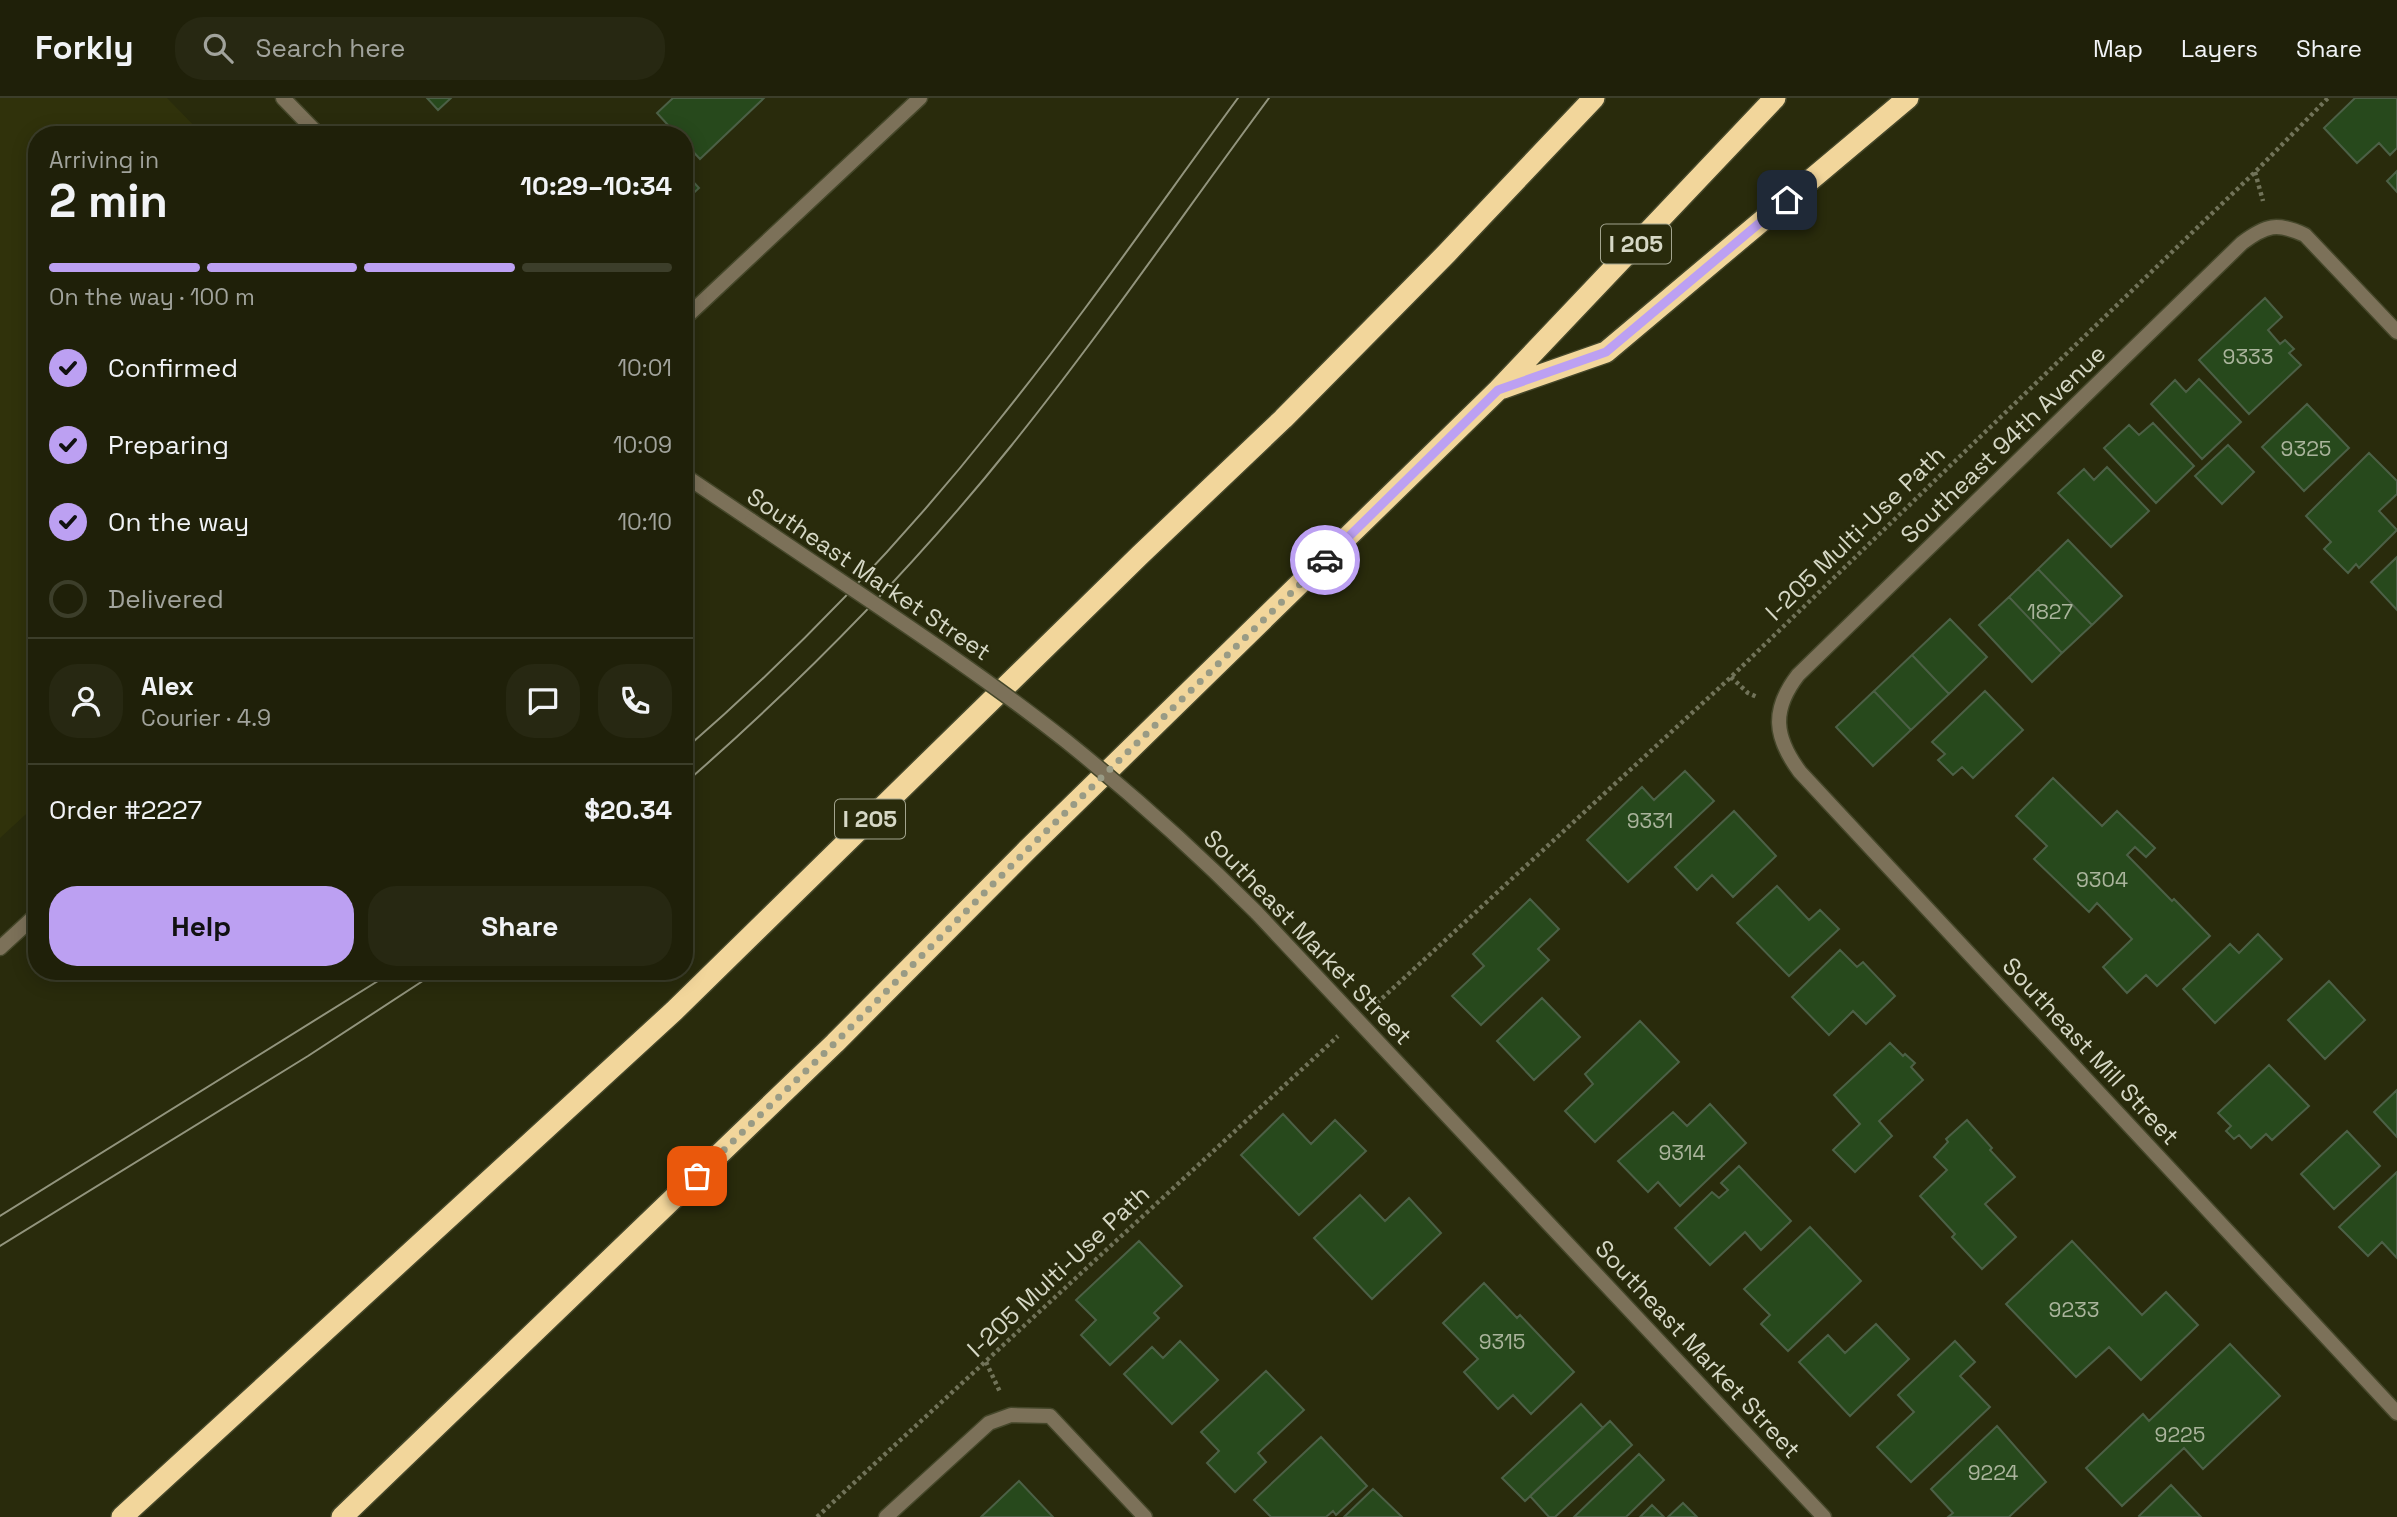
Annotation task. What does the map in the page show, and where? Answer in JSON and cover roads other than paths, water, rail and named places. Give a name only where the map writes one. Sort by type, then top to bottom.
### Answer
[{"type":"highway","name":"I 205","points":[[122,1517],[674,1011],[1140,555],[1283,419],[1447,253],[1594,98]]},
{"type":"highway","name":"I 205","points":[[342,1517],[835,1043],[1027,850],[1498,390],[1775,98]]},
{"type":"highway","points":[[1498,390],[1606,352],[1908,98]]},
{"type":"street","points":[[283,98],[310,126]]},
{"type":"street","points":[[693,311],[920,98]]},
{"type":"street","name":"Southeast 94th Avenue","points":[[1780,707],[1788,687],[1798,675],[2232,253],[2256,233],[2271,226],[2288,227],[2305,235],[2397,332]]},
{"type":"street","name":"Southeast Market Street","points":[[693,481],[999,691],[1065,740],[1167,826],[1256,912],[1824,1517]]},
{"type":"street","name":"Southeast Mill Street","points":[[1780,707],[1780,733],[1784,747],[1800,772],[2397,1413]]},
{"type":"street","points":[[0,948],[28,922]]},
{"type":"street","points":[[886,1517],[989,1423],[1011,1415],[1050,1416],[1145,1517]]},
{"type":"tram line","points":[[693,742],[808,635],[886,553],[960,469],[1058,345],[1238,98]]},
{"type":"tram line","points":[[693,776],[771,705],[855,622],[974,491],[1077,361],[1269,98]]},
{"type":"tram line","points":[[0,1216],[380,980]]},
{"type":"tram line","points":[[0,1246],[308,1056],[424,980]]}]
